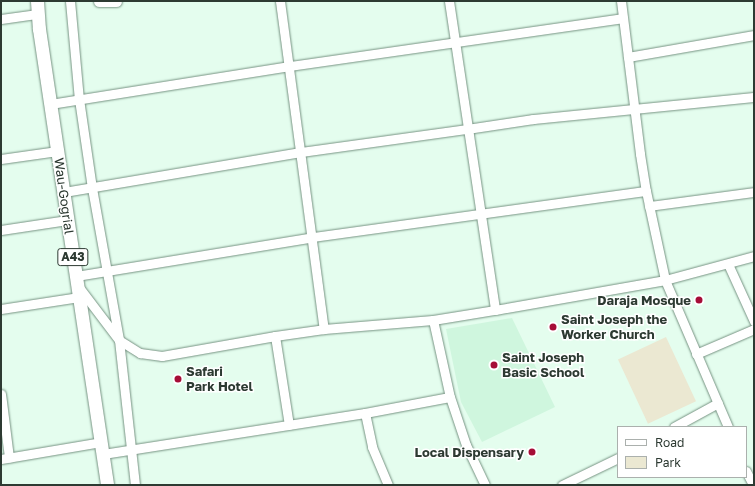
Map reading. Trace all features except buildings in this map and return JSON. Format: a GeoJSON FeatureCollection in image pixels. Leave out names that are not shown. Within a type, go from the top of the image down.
{"type":"FeatureCollection","features":[{"type":"Feature","properties":{"kind":"main road","name":"Wau-Gogrial"},"geometry":{"type":"LineString","coordinates":[[37,7],[107,485]]}},
{"type":"Feature","properties":{"kind":"street"},"geometry":{"type":"LineString","coordinates":[[70,1],[79,99],[92,188],[119,340],[135,485]]}},
{"type":"Feature","properties":{"kind":"street"},"geometry":{"type":"LineString","coordinates":[[99,1],[116,1]]}},
{"type":"Feature","properties":{"kind":"street"},"geometry":{"type":"LineString","coordinates":[[280,1],[313,237],[324,329]]}},
{"type":"Feature","properties":{"kind":"street"},"geometry":{"type":"LineString","coordinates":[[450,1],[454,42],[495,310]]}},
{"type":"Feature","properties":{"kind":"street"},"geometry":{"type":"LineString","coordinates":[[621,1],[646,191],[666,280],[728,426]]}},
{"type":"Feature","properties":{"kind":"street"},"geometry":{"type":"LineString","coordinates":[[1,19],[37,7]]}},
{"type":"Feature","properties":{"kind":"street"},"geometry":{"type":"LineString","coordinates":[[50,104],[290,66],[623,18]]}},
{"type":"Feature","properties":{"kind":"street"},"geometry":{"type":"LineString","coordinates":[[628,57],[754,35]]}},
{"type":"Feature","properties":{"kind":"street"},"geometry":{"type":"LineString","coordinates":[[64,192],[301,152],[468,130],[533,119],[754,97]]}},
{"type":"Feature","properties":{"kind":"street"},"geometry":{"type":"LineString","coordinates":[[1,159],[57,151]]}},
{"type":"Feature","properties":{"kind":"street"},"geometry":{"type":"LineString","coordinates":[[1,309],[77,286],[106,271],[313,237],[646,191]]}},
{"type":"Feature","properties":{"kind":"street"},"geometry":{"type":"LineString","coordinates":[[649,206],[754,192]]}},
{"type":"Feature","properties":{"kind":"street"},"geometry":{"type":"LineString","coordinates":[[1,230],[67,220]]}},
{"type":"Feature","properties":{"kind":"street"},"geometry":{"type":"LineString","coordinates":[[77,286],[119,340],[140,353],[162,356],[324,329],[433,320],[495,310],[666,280],[754,256]]}},
{"type":"Feature","properties":{"kind":"street"},"geometry":{"type":"LineString","coordinates":[[728,264],[754,321]]}},
{"type":"Feature","properties":{"kind":"street"},"geometry":{"type":"LineString","coordinates":[[433,320],[450,397],[466,444],[485,485]]}},
{"type":"Feature","properties":{"kind":"street"},"geometry":{"type":"LineString","coordinates":[[696,354],[754,329]]}},
{"type":"Feature","properties":{"kind":"street"},"geometry":{"type":"LineString","coordinates":[[275,336],[289,425]]}},
{"type":"Feature","properties":{"kind":"street"},"geometry":{"type":"LineString","coordinates":[[1,394],[5,458],[102,448],[131,450],[365,413],[450,397]]}},
{"type":"Feature","properties":{"kind":"street"},"geometry":{"type":"LineString","coordinates":[[676,426],[718,403]]}},
{"type":"Feature","properties":{"kind":"street"},"geometry":{"type":"LineString","coordinates":[[365,413],[372,447],[388,485]]}},
{"type":"Feature","properties":{"kind":"street"},"geometry":{"type":"LineString","coordinates":[[562,485],[617,458]]}},
{"type":"Feature","properties":{"kind":"street"},"geometry":{"type":"LineString","coordinates":[[749,471],[753,485]]}},
{"type":"Feature","properties":{"kind":"shaded area","name":"Saint Joseph Basic School"},"geometry":{"type":"Polygon","coordinates":[[[512,318],[555,407],[482,442],[461,402],[446,329],[512,318]]]}},
{"type":"Feature","properties":{"kind":"green space"},"geometry":{"type":"Polygon","coordinates":[[[666,337],[696,401],[648,424],[618,359],[666,337]]]}},
{"type":"Feature","properties":{"kind":"place","name":"Daraja Mosque"},"geometry":{"type":"Point","coordinates":[699,300]}},
{"type":"Feature","properties":{"kind":"place","name":"Saint Joseph the Worker Church"},"geometry":{"type":"Point","coordinates":[553,327]}},
{"type":"Feature","properties":{"kind":"place","name":"Saint Joseph Basic School"},"geometry":{"type":"Point","coordinates":[494,365]}},
{"type":"Feature","properties":{"kind":"place","name":"Safari Park Hotel"},"geometry":{"type":"Point","coordinates":[178,379]}},
{"type":"Feature","properties":{"kind":"place","name":"Local Dispensary"},"geometry":{"type":"Point","coordinates":[532,452]}}]}
